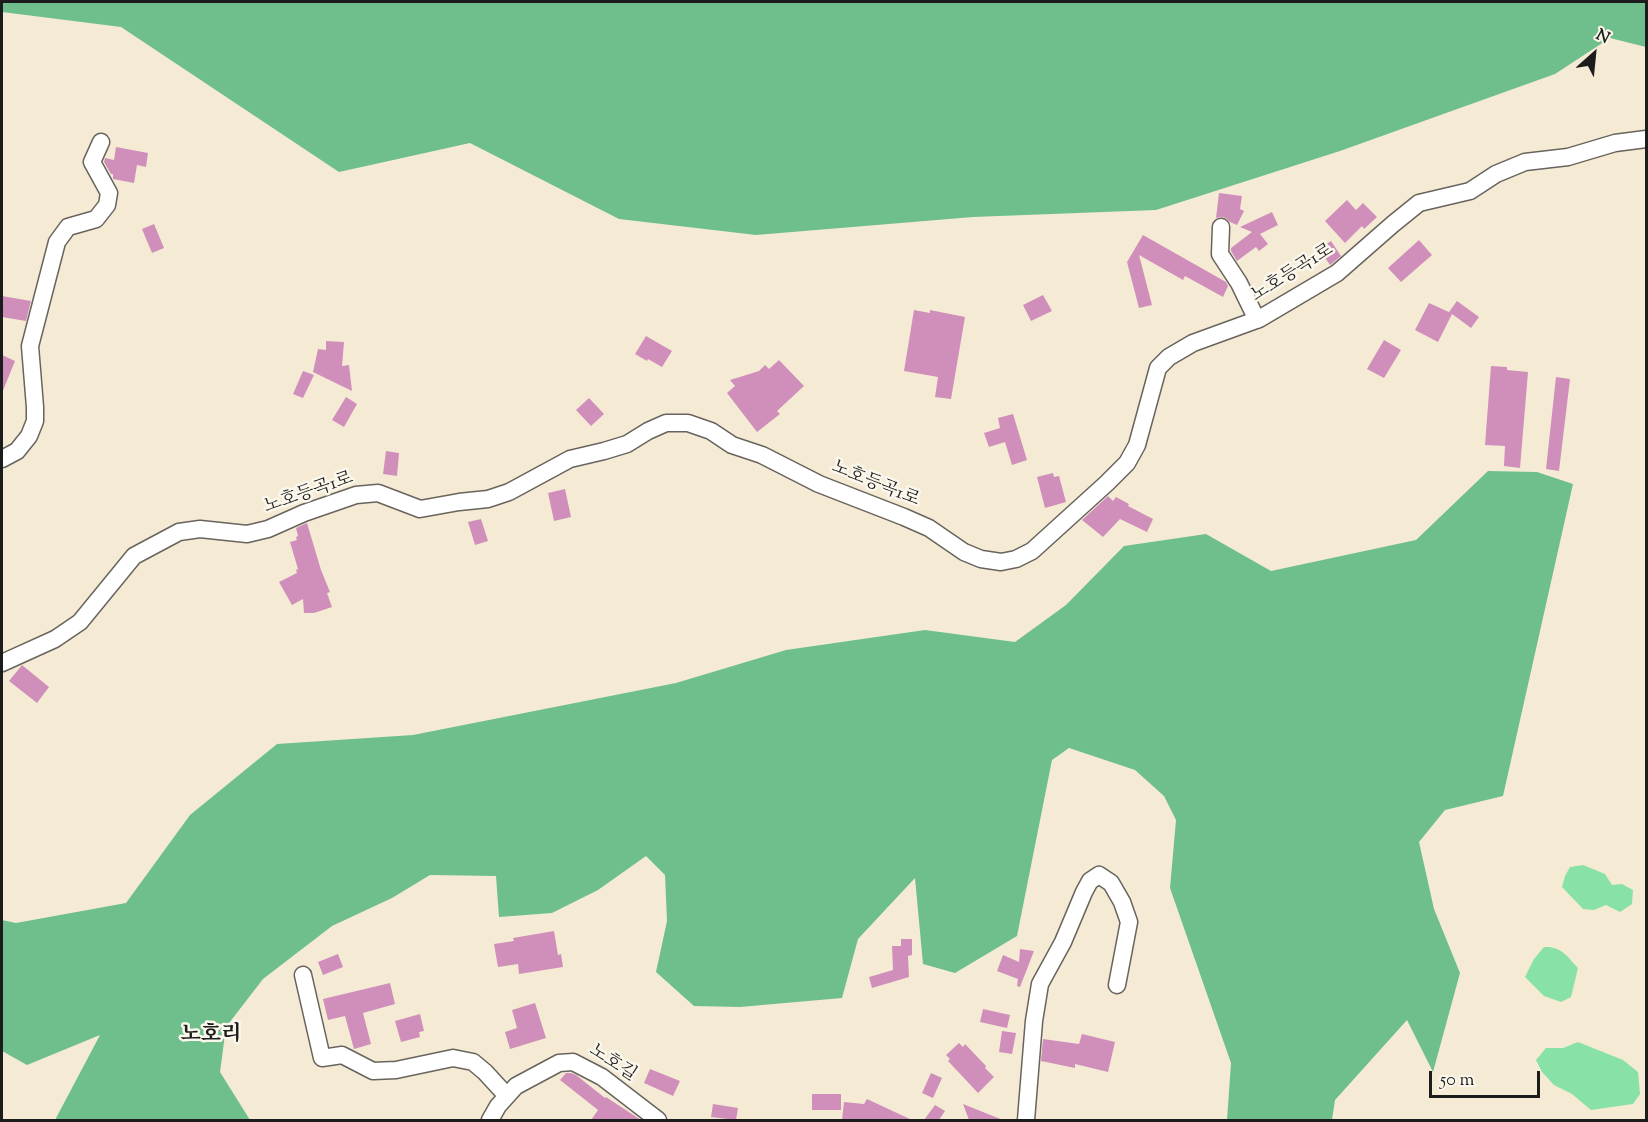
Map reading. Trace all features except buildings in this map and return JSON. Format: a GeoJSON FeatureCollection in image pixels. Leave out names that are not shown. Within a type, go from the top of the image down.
{"type":"FeatureCollection","features":[{"type":"Feature","properties":{"kind":"street","name":"노호등곡1로"},"geometry":{"type":"LineString","coordinates":[[2,663],[55,639],[80,622],[134,555],[179,532],[200,530],[247,534],[268,529],[304,513],[356,495],[378,493],[420,509],[488,499],[509,492],[570,459],[604,452],[627,444],[666,423],[688,423],[711,431],[732,445],[762,455],[819,484],[929,528],[964,552],[981,559],[1001,562],[1016,559],[1032,551],[1126,463],[1137,445],[1158,368],[1169,357],[1193,343],[1257,320],[1337,273],[1419,203],[1470,191],[1496,174],[1525,162],[1568,157],[1615,143],[1647,139]]}},
{"type":"Feature","properties":{"kind":"street"},"geometry":{"type":"LineString","coordinates":[[2,459],[17,451],[29,436],[35,421],[30,346],[57,242],[68,227],[96,219],[107,206],[109,193],[92,162],[101,142]]}},
{"type":"Feature","properties":{"kind":"street"},"geometry":{"type":"LineString","coordinates":[[1221,227],[1220,254],[1239,283],[1257,320]]}},
{"type":"Feature","properties":{"kind":"street"},"geometry":{"type":"LineString","coordinates":[[1026,1120],[1034,1021],[1040,984],[1063,942],[1083,892],[1090,881],[1099,875],[1111,884],[1122,902],[1129,922],[1117,985]]}},
{"type":"Feature","properties":{"kind":"street"},"geometry":{"type":"LineString","coordinates":[[303,975],[322,1058],[342,1055],[374,1071],[396,1070],[453,1058],[473,1062],[507,1096]]}},
{"type":"Feature","properties":{"kind":"street","name":"노호길"},"geometry":{"type":"LineString","coordinates":[[490,1120],[498,1106],[516,1086],[559,1063],[573,1062],[602,1077],[658,1120]]}},
{"type":"Feature","properties":{"kind":"green space"},"geometry":{"type":"Polygon","coordinates":[[[2,2],[1646,2],[1646,47],[1610,38],[1555,74],[1340,151],[1156,210],[973,217],[756,235],[619,219],[470,143],[339,172],[121,27],[2,12],[2,2]]]}},
{"type":"Feature","properties":{"kind":"green space"},"geometry":{"type":"Polygon","coordinates":[[[1488,471],[1537,472],[1573,484],[1503,796],[1445,810],[1419,842],[1434,909],[1460,973],[1433,1072],[1407,1020],[1335,1100],[1332,1120],[1227,1120],[1231,1063],[1170,888],[1176,820],[1164,796],[1135,770],[1069,748],[1052,760],[1017,936],[955,973],[923,964],[915,878],[858,939],[842,998],[740,1007],[694,1006],[656,972],[667,921],[665,875],[646,856],[598,890],[552,913],[499,917],[496,876],[430,875],[392,898],[332,926],[263,979],[226,1027],[220,1072],[250,1120],[55,1120],[100,1035],[27,1065],[2,1051],[2,920],[16,923],[126,903],[190,815],[277,744],[413,735],[676,683],[786,650],[925,630],[1015,642],[1066,605],[1124,546],[1206,534],[1271,571],[1416,540],[1488,471]]]}},
{"type":"Feature","properties":{"kind":"green space"},"geometry":{"type":"Polygon","coordinates":[[[1583,865],[1605,874],[1612,885],[1622,884],[1633,890],[1632,904],[1620,912],[1606,905],[1594,910],[1583,909],[1562,887],[1570,867],[1583,865]]]}},
{"type":"Feature","properties":{"kind":"green space"},"geometry":{"type":"Polygon","coordinates":[[[1544,947],[1559,950],[1578,968],[1571,997],[1561,1002],[1544,996],[1525,977],[1534,959],[1544,947]]]}},
{"type":"Feature","properties":{"kind":"green space"},"geometry":{"type":"Polygon","coordinates":[[[1578,1042],[1623,1060],[1638,1072],[1640,1094],[1633,1104],[1591,1110],[1572,1094],[1554,1085],[1542,1072],[1536,1060],[1546,1048],[1563,1048],[1578,1042]]]}},
{"type":"Feature","properties":{"kind":"district","name":"노호리"},"geometry":{"type":"Point","coordinates":[211,1036]}}]}
